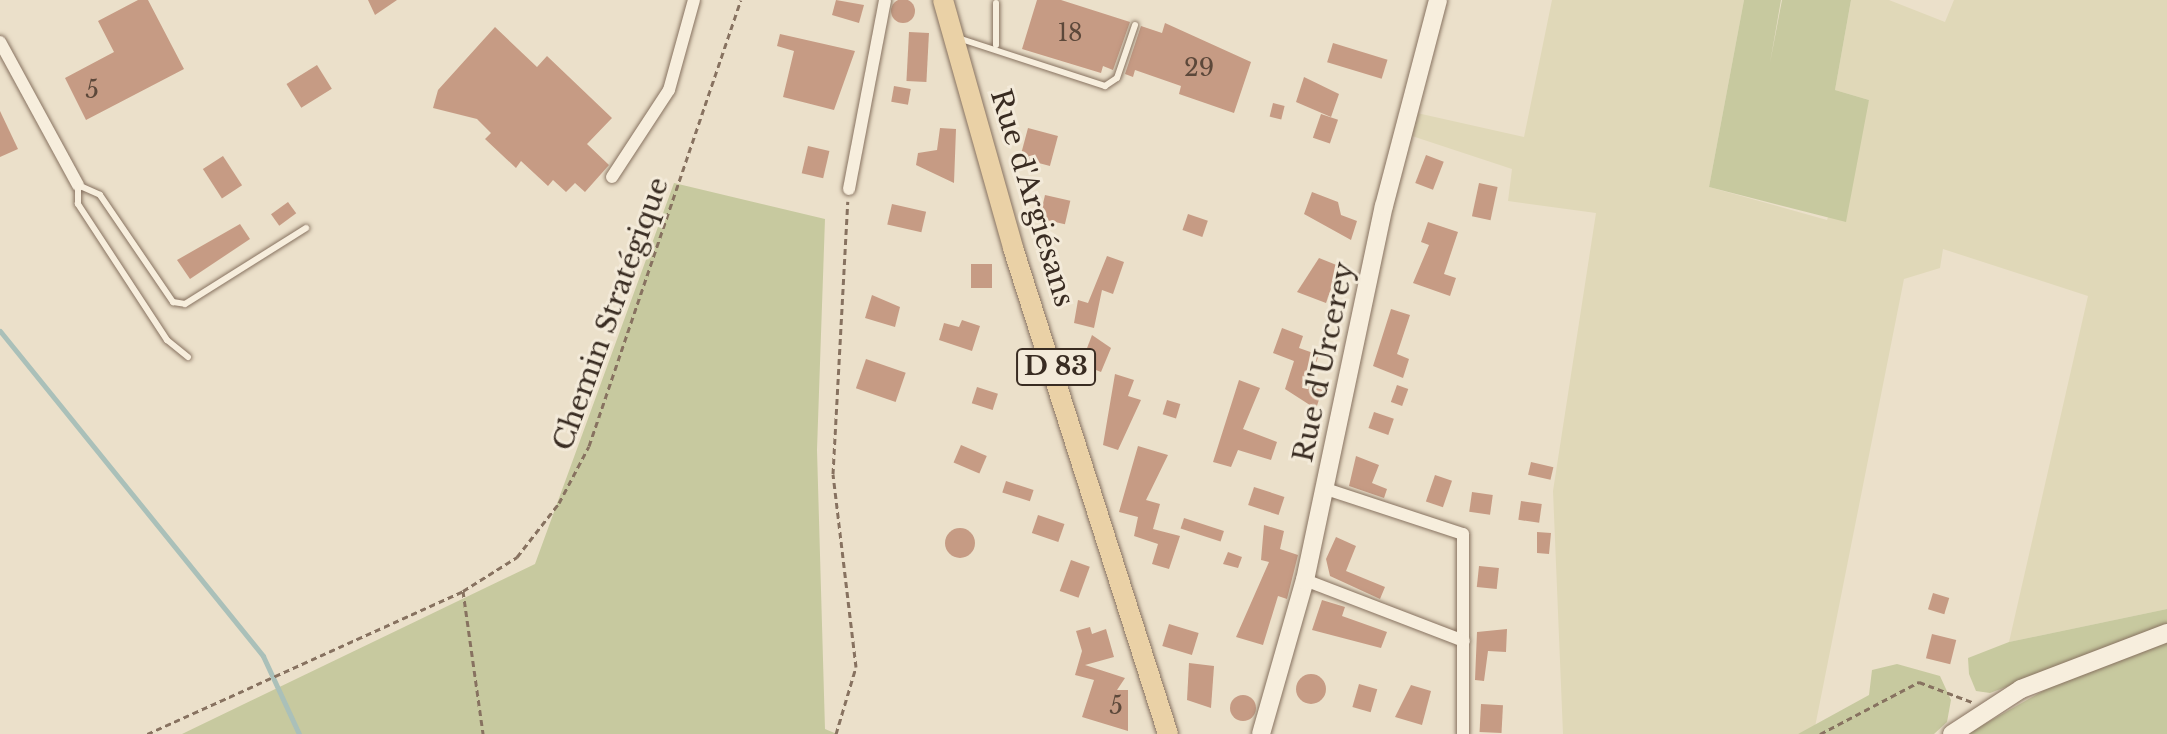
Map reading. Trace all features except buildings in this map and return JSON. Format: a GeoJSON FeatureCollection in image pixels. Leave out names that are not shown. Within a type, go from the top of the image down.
{"type":"FeatureCollection","features":[{"type":"Feature","properties":{"kind":"main road","name":"Rue d'Argiésans"},"geometry":{"type":"LineString","coordinates":[[943,0],[1013,248],[1168,734]]}},
{"type":"Feature","properties":{"kind":"street"},"geometry":{"type":"LineString","coordinates":[[612,177],[669,90],[694,0]]}},
{"type":"Feature","properties":{"kind":"street"},"geometry":{"type":"LineString","coordinates":[[849,189],[885,0]]}},
{"type":"Feature","properties":{"kind":"street","name":"Rue d'Urcerey"},"geometry":{"type":"LineString","coordinates":[[1261,734],[1305,580],[1384,206],[1438,0]]}},
{"type":"Feature","properties":{"kind":"street"},"geometry":{"type":"LineString","coordinates":[[0,42],[78,185]]}},
{"type":"Feature","properties":{"kind":"street"},"geometry":{"type":"LineString","coordinates":[[1326,489],[1463,534],[1463,734]]}},
{"type":"Feature","properties":{"kind":"street"},"geometry":{"type":"LineString","coordinates":[[1305,580],[1464,641]]}},
{"type":"Feature","properties":{"kind":"street"},"geometry":{"type":"LineString","coordinates":[[1952,734],[1987,708],[2050,675],[2167,633]]}},
{"type":"Feature","properties":{"kind":"lane"},"geometry":{"type":"LineString","coordinates":[[996,3],[996,45]]}},
{"type":"Feature","properties":{"kind":"lane"},"geometry":{"type":"LineString","coordinates":[[954,37],[996,45],[1105,86],[1117,78],[1135,25]]}},
{"type":"Feature","properties":{"kind":"lane"},"geometry":{"type":"LineString","coordinates":[[188,357],[167,340],[78,204],[78,185],[100,195],[173,302],[185,304],[306,228]]}},
{"type":"Feature","properties":{"kind":"path","name":"Chemin Stratégique"},"geometry":{"type":"LineString","coordinates":[[147,734],[463,591],[517,557],[559,503],[589,446],[741,0]]}},
{"type":"Feature","properties":{"kind":"path"},"geometry":{"type":"LineString","coordinates":[[836,734],[856,667],[833,474],[849,189]]}},
{"type":"Feature","properties":{"kind":"path"},"geometry":{"type":"LineString","coordinates":[[463,591],[483,734]]}},
{"type":"Feature","properties":{"kind":"path"},"geometry":{"type":"LineString","coordinates":[[1820,734],[1919,682],[1987,708]]}},
{"type":"Feature","properties":{"kind":"shaded area"},"geometry":{"type":"Polygon","coordinates":[[[1552,0],[1744,0],[1709,187],[1827,220],[1869,100],[1835,90],[1851,0],[1889,0],[1945,22],[1954,0],[2167,0],[2167,609],[2009,642],[2088,296],[1943,249],[1940,268],[1904,279],[1815,727],[1798,734],[1563,734],[1553,491],[1596,213],[1508,201],[1512,169],[1412,136],[1417,113],[1524,137],[1552,0]]]}},
{"type":"Feature","properties":{"kind":"green space"},"geometry":{"type":"Polygon","coordinates":[[[1744,0],[1781,0],[1770,63],[1782,0],[1851,0],[1835,90],[1869,100],[1846,222],[1709,187],[1744,0]]]}},
{"type":"Feature","properties":{"kind":"green space"},"geometry":{"type":"Polygon","coordinates":[[[674,183],[825,219],[817,450],[825,729],[837,734],[182,734],[535,564],[674,183]]]}},
{"type":"Feature","properties":{"kind":"green space"},"geometry":{"type":"Polygon","coordinates":[[[2167,609],[2167,627],[1990,693],[1976,691],[1969,674],[1968,658],[2009,642],[2167,609]]]}},
{"type":"Feature","properties":{"kind":"green space"},"geometry":{"type":"Polygon","coordinates":[[[2167,638],[2167,734],[1967,734],[2050,687],[2167,638]]]}},
{"type":"Feature","properties":{"kind":"green space"},"geometry":{"type":"Polygon","coordinates":[[[1897,664],[1940,676],[1951,700],[1947,722],[1934,734],[1798,734],[1869,695],[1872,670],[1897,664]]]}},
{"type":"Feature","properties":{"kind":"waterway"},"geometry":{"type":"LineString","coordinates":[[0,331],[263,656],[299,734]]}}]}
